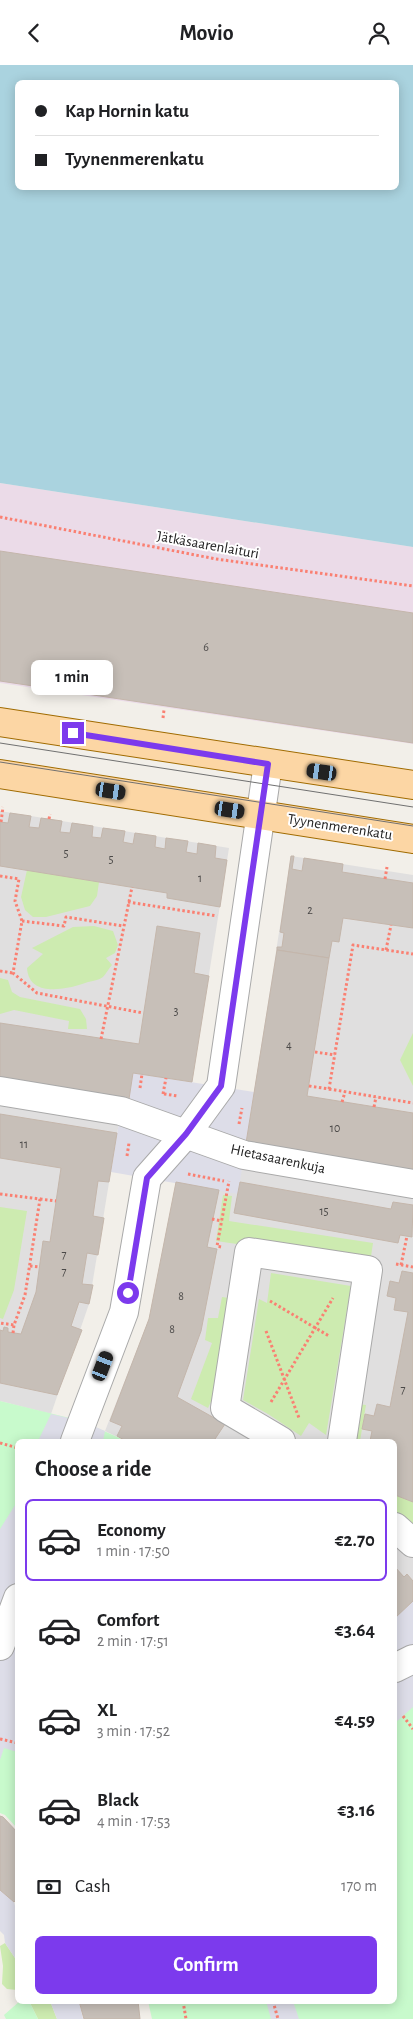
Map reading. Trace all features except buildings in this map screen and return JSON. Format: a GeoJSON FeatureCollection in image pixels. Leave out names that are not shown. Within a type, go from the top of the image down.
{"type":"FeatureCollection","features":[{"type":"Feature","properties":{"kind":"main road"},"geometry":{"type":"LineString","coordinates":[[0,722],[413,785]]}},
{"type":"Feature","properties":{"kind":"main road","name":"Tyynenmerenkatu"},"geometry":{"type":"LineString","coordinates":[[0,774],[413,839]]}},
{"type":"Feature","properties":{"kind":"street"},"geometry":{"type":"LineString","coordinates":[[78,1431],[124,1312],[147,1178],[186,1134],[221,1086],[268,764]]}},
{"type":"Feature","properties":{"kind":"street","name":"Hietasaarenkuja"},"geometry":{"type":"LineString","coordinates":[[0,1091],[121,1111],[244,1155],[413,1184]]}},
{"type":"Feature","properties":{"kind":"street"},"geometry":{"type":"LineString","coordinates":[[277,1439],[225,1408],[248,1252],[368,1270],[342,1439]]}},
{"type":"Feature","properties":{"kind":"street"},"geometry":{"type":"LineString","coordinates":[[397,1529],[413,1543]]}},
{"type":"Feature","properties":{"kind":"street"},"geometry":{"type":"LineString","coordinates":[[0,1646],[15,1606]]}},
{"type":"Feature","properties":{"kind":"street"},"geometry":{"type":"LineString","coordinates":[[397,1667],[413,1659]]}},
{"type":"Feature","properties":{"kind":"path"},"geometry":{"type":"LineString","coordinates":[[0,513],[2,518]]}},
{"type":"Feature","properties":{"kind":"path","name":"Jätkäsaarenlaituri"},"geometry":{"type":"LineString","coordinates":[[2,518],[216,559],[413,586]]}},
{"type":"Feature","properties":{"kind":"path"},"geometry":{"type":"LineString","coordinates":[[0,822],[3,807]]}},
{"type":"Feature","properties":{"kind":"path"},"geometry":{"type":"LineString","coordinates":[[385,879],[387,867]]}},
{"type":"Feature","properties":{"kind":"path"},"geometry":{"type":"LineString","coordinates":[[0,876],[19,879],[15,901],[22,921],[13,973]]}},
{"type":"Feature","properties":{"kind":"path"},"geometry":{"type":"LineString","coordinates":[[101,1039],[132,887]]}},
{"type":"Feature","properties":{"kind":"path"},"geometry":{"type":"LineString","coordinates":[[128,902],[221,917]]}},
{"type":"Feature","properties":{"kind":"path"},"geometry":{"type":"LineString","coordinates":[[22,921],[64,925],[66,917],[123,926]]}},
{"type":"Feature","properties":{"kind":"path"},"geometry":{"type":"LineString","coordinates":[[386,950],[391,925]]}},
{"type":"Feature","properties":{"kind":"path"},"geometry":{"type":"LineString","coordinates":[[329,1089],[353,945],[413,954]]}},
{"type":"Feature","properties":{"kind":"path"},"geometry":{"type":"LineString","coordinates":[[0,971],[13,973],[38,993],[144,1013]]}},
{"type":"Feature","properties":{"kind":"path"},"geometry":{"type":"LineString","coordinates":[[315,1052],[335,1055]]}},
{"type":"Feature","properties":{"kind":"path"},"geometry":{"type":"LineString","coordinates":[[139,1091],[142,1074]]}},
{"type":"Feature","properties":{"kind":"path"},"geometry":{"type":"LineString","coordinates":[[163,1094],[166,1078]]}},
{"type":"Feature","properties":{"kind":"path"},"geometry":{"type":"LineString","coordinates":[[309,1086],[413,1103]]}},
{"type":"Feature","properties":{"kind":"path"},"geometry":{"type":"LineString","coordinates":[[342,1102],[344,1092]]}},
{"type":"Feature","properties":{"kind":"path"},"geometry":{"type":"LineString","coordinates":[[374,1107],[376,1097]]}},
{"type":"Feature","properties":{"kind":"path"},"geometry":{"type":"LineString","coordinates":[[229,1181],[217,1246],[248,1252]]}},
{"type":"Feature","properties":{"kind":"path"},"geometry":{"type":"LineString","coordinates":[[0,1194],[56,1201]]}},
{"type":"Feature","properties":{"kind":"path"},"geometry":{"type":"LineString","coordinates":[[13,1333],[25,1295],[40,1199]]}},
{"type":"Feature","properties":{"kind":"path"},"geometry":{"type":"LineString","coordinates":[[212,1219],[222,1221]]}},
{"type":"Feature","properties":{"kind":"path"},"geometry":{"type":"LineString","coordinates":[[401,1265],[407,1236]]}},
{"type":"Feature","properties":{"kind":"path"},"geometry":{"type":"LineString","coordinates":[[30,1266],[39,1267]]}},
{"type":"Feature","properties":{"kind":"path"},"geometry":{"type":"LineString","coordinates":[[256,1427],[352,1267]]}},
{"type":"Feature","properties":{"kind":"path"},"geometry":{"type":"LineString","coordinates":[[244,1285],[356,1352]]}},
{"type":"Feature","properties":{"kind":"path"},"geometry":{"type":"LineString","coordinates":[[0,1323],[14,1325]]}},
{"type":"Feature","properties":{"kind":"path"},"geometry":{"type":"LineString","coordinates":[[265,1326],[301,1424]]}},
{"type":"Feature","properties":{"kind":"path"},"geometry":{"type":"LineString","coordinates":[[0,1443],[15,1447]]}},
{"type":"Feature","properties":{"kind":"path"},"geometry":{"type":"LineString","coordinates":[[403,1716],[413,1729]]}},
{"type":"Feature","properties":{"kind":"path"},"geometry":{"type":"LineString","coordinates":[[0,1739],[15,1742]]}},
{"type":"Feature","properties":{"kind":"path"},"geometry":{"type":"LineString","coordinates":[[184,2004],[186,2019]]}},
{"type":"Feature","properties":{"kind":"path"},"geometry":{"type":"LineString","coordinates":[[274,2004],[278,2019]]}},
{"type":"Feature","properties":{"kind":"shaded area"},"geometry":{"type":"Polygon","coordinates":[[[0,483],[413,547],[413,744],[0,683],[0,483]]]}},
{"type":"Feature","properties":{"kind":"shaded area"},"geometry":{"type":"Polygon","coordinates":[[[0,811],[229,848],[192,1082],[133,1073],[129,1099],[0,1079],[0,811]]]}},
{"type":"Feature","properties":{"kind":"shaded area"},"geometry":{"type":"Polygon","coordinates":[[[291,856],[413,875],[413,1170],[246,1143],[291,856]]]}},
{"type":"Feature","properties":{"kind":"shaded area"},"geometry":{"type":"Polygon","coordinates":[[[133,1073],[254,1092],[238,1194],[111,1172],[119,1122],[129,1099],[133,1073]]]}},
{"type":"Feature","properties":{"kind":"shaded area"},"geometry":{"type":"Polygon","coordinates":[[[0,1103],[119,1122],[89,1304],[51,1414],[0,1401],[0,1103]]]}},
{"type":"Feature","properties":{"kind":"shaded area"},"geometry":{"type":"Polygon","coordinates":[[[242,1167],[413,1197],[413,1601],[397,1616],[397,1439],[122,1439],[105,1431],[149,1319],[176,1182],[237,1193],[242,1167]]]}},
{"type":"Feature","properties":{"kind":"shaded area"},"geometry":{"type":"Polygon","coordinates":[[[51,1414],[82,1421],[105,1431],[103,1439],[39,1439],[51,1414]]]}},
{"type":"Feature","properties":{"kind":"shaded area"},"geometry":{"type":"Polygon","coordinates":[[[15,1505],[15,1751],[4,1748],[0,1760],[0,1529],[15,1505]]]}},
{"type":"Feature","properties":{"kind":"shaded area"},"geometry":{"type":"Polygon","coordinates":[[[413,1601],[413,1707],[397,1721],[397,1616],[413,1601]]]}},
{"type":"Feature","properties":{"kind":"shaded area"},"geometry":{"type":"Polygon","coordinates":[[[0,1890],[14,1902],[15,1906],[15,1958],[5,1943],[4,1935],[0,1931],[0,1890]]]}},
{"type":"Feature","properties":{"kind":"shaded area"},"geometry":{"type":"Polygon","coordinates":[[[51,2004],[80,2004],[83,2019],[57,2019],[51,2004]]]}},
{"type":"Feature","properties":{"kind":"shaded area"},"geometry":{"type":"Polygon","coordinates":[[[267,2004],[294,2004],[299,2019],[271,2019],[267,2004]]]}},
{"type":"Feature","properties":{"kind":"green space"},"geometry":{"type":"Polygon","coordinates":[[[27,870],[99,882],[97,896],[90,906],[46,917],[33,917],[25,910],[21,897],[27,870]]]}},
{"type":"Feature","properties":{"kind":"green space"},"geometry":{"type":"Polygon","coordinates":[[[94,926],[113,931],[118,945],[115,953],[106,958],[112,965],[103,977],[61,989],[42,988],[29,978],[27,968],[43,954],[32,948],[73,927],[94,926]]]}},
{"type":"Feature","properties":{"kind":"green space"},"geometry":{"type":"Polygon","coordinates":[[[0,978],[8,980],[12,992],[20,997],[80,1009],[86,1019],[87,1029],[68,1029],[69,1021],[14,1010],[0,1014],[0,978]]]}},
{"type":"Feature","properties":{"kind":"green space"},"geometry":{"type":"Polygon","coordinates":[[[413,1033],[413,1086],[400,1060],[413,1033]]]}},
{"type":"Feature","properties":{"kind":"green space"},"geometry":{"type":"Polygon","coordinates":[[[223,1195],[232,1196],[229,1221],[373,1243],[370,1263],[216,1241],[223,1195]]]}},
{"type":"Feature","properties":{"kind":"green space"},"geometry":{"type":"Polygon","coordinates":[[[0,1207],[27,1211],[14,1290],[3,1319],[0,1318],[0,1207]]]}},
{"type":"Feature","properties":{"kind":"green space"},"geometry":{"type":"Polygon","coordinates":[[[271,1273],[351,1286],[326,1435],[309,1423],[301,1436],[243,1400],[259,1299],[267,1303],[271,1273]]]}},
{"type":"Feature","properties":{"kind":"green space"},"geometry":{"type":"Polygon","coordinates":[[[222,1297],[236,1299],[225,1373],[208,1408],[191,1399],[212,1343],[205,1340],[208,1318],[218,1318],[222,1297]]]}},
{"type":"Feature","properties":{"kind":"green space"},"geometry":{"type":"Polygon","coordinates":[[[0,1401],[82,1421],[122,1439],[15,1439],[15,1826],[5,1815],[0,1813],[0,1401]]]}},
{"type":"Feature","properties":{"kind":"green space"},"geometry":{"type":"Polygon","coordinates":[[[358,1404],[366,1405],[360,1439],[352,1439],[358,1404]]]}},
{"type":"Feature","properties":{"kind":"green space"},"geometry":{"type":"Polygon","coordinates":[[[397,1496],[413,1502],[413,1530],[397,1516],[397,1496]]]}},
{"type":"Feature","properties":{"kind":"green space"},"geometry":{"type":"Polygon","coordinates":[[[397,1660],[413,1682],[413,2019],[152,2019],[149,2004],[397,2004],[397,1660]]]}},
{"type":"Feature","properties":{"kind":"green space"},"geometry":{"type":"Polygon","coordinates":[[[5,1943],[15,1958],[15,1990],[7,1989],[2,1984],[3,1966],[0,1946],[5,1943]]]}},
{"type":"Feature","properties":{"kind":"green space"},"geometry":{"type":"Polygon","coordinates":[[[17,2004],[30,2004],[38,2019],[6,2019],[4,2015],[17,2004]]]}},
{"type":"Feature","properties":{"kind":"green space"},"geometry":{"type":"Polygon","coordinates":[[[30,2004],[51,2004],[57,2019],[38,2019],[30,2004]]]}},
{"type":"Feature","properties":{"kind":"water"},"geometry":{"type":"Polygon","coordinates":[[[0,65],[413,65],[413,547],[0,483],[0,65]]]}},
{"type":"Feature","properties":{"kind":"tram line"},"geometry":{"type":"LineString","coordinates":[[0,743],[413,807]]}},
{"type":"Feature","properties":{"kind":"tram line"},"geometry":{"type":"LineString","coordinates":[[0,762],[413,826]]}},
{"type":"Feature","properties":{"kind":"route"},"geometry":{"type":"LineString","coordinates":[[73,733],[268,764],[221,1086],[186,1134],[147,1178],[128,1293]]}}]}
